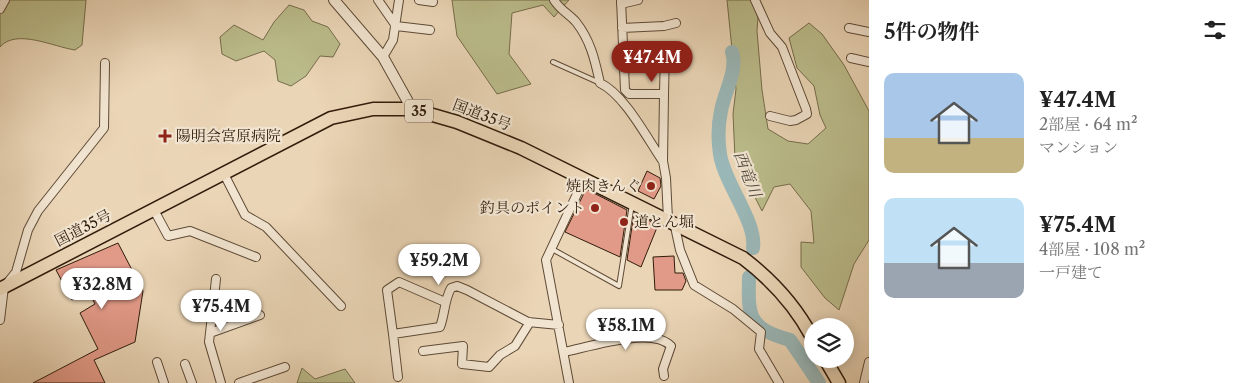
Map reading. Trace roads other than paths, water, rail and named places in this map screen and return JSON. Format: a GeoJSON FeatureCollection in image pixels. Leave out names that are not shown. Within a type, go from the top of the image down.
{"type":"FeatureCollection","features":[{"type":"Feature","properties":{"kind":"highway","name":"国道35号"},"geometry":{"type":"LineString","coordinates":[[2,288],[331,118],[373,109],[412,109],[457,122],[521,148],[671,220],[743,258],[767,276],[804,322]]}},
{"type":"Feature","properties":{"kind":"highway"},"geometry":{"type":"LineString","coordinates":[[830,368],[839,383]]}},
{"type":"Feature","properties":{"kind":"street"},"geometry":{"type":"LineString","coordinates":[[0,8],[5,0]]}},
{"type":"Feature","properties":{"kind":"street"},"geometry":{"type":"LineString","coordinates":[[334,0],[383,57],[412,109]]}},
{"type":"Feature","properties":{"kind":"street"},"geometry":{"type":"LineString","coordinates":[[378,0],[396,26],[430,30]]}},
{"type":"Feature","properties":{"kind":"street"},"geometry":{"type":"LineString","coordinates":[[383,57],[393,40],[399,0]]}},
{"type":"Feature","properties":{"kind":"street"},"geometry":{"type":"LineString","coordinates":[[420,0],[433,2]]}},
{"type":"Feature","properties":{"kind":"street"},"geometry":{"type":"LineString","coordinates":[[554,0],[559,8],[583,32],[592,47],[600,83],[616,96],[663,160]]}},
{"type":"Feature","properties":{"kind":"street"},"geometry":{"type":"LineString","coordinates":[[638,0],[621,2],[625,90],[629,94],[664,94]]}},
{"type":"Feature","properties":{"kind":"street"},"geometry":{"type":"LineString","coordinates":[[755,0],[770,33],[782,47],[807,114],[796,120],[770,116]]}},
{"type":"Feature","properties":{"kind":"street"},"geometry":{"type":"LineString","coordinates":[[622,28],[664,26],[676,23]]}},
{"type":"Feature","properties":{"kind":"street"},"geometry":{"type":"LineString","coordinates":[[849,28],[869,32]]}},
{"type":"Feature","properties":{"kind":"street"},"geometry":{"type":"LineString","coordinates":[[665,49],[663,160],[671,220],[680,250],[694,284],[733,309],[761,332],[759,349],[780,383]]}},
{"type":"Feature","properties":{"kind":"street"},"geometry":{"type":"LineString","coordinates":[[851,58],[869,62]]}},
{"type":"Feature","properties":{"kind":"street"},"geometry":{"type":"LineString","coordinates":[[0,320],[2,288],[16,272],[28,230],[38,211],[104,128],[105,63]]}},
{"type":"Feature","properties":{"kind":"street"},"geometry":{"type":"LineString","coordinates":[[224,174],[244,214],[266,227],[341,306]]}},
{"type":"Feature","properties":{"kind":"street"},"geometry":{"type":"LineString","coordinates":[[569,383],[546,260],[584,179]]}},
{"type":"Feature","properties":{"kind":"street"},"geometry":{"type":"LineString","coordinates":[[154,210],[168,236],[190,231],[256,257]]}},
{"type":"Feature","properties":{"kind":"street"},"geometry":{"type":"LineString","coordinates":[[216,279],[209,342],[221,383]]}},
{"type":"Feature","properties":{"kind":"street"},"geometry":{"type":"LineString","coordinates":[[398,377],[388,290],[394,283],[399,282],[445,302]]}},
{"type":"Feature","properties":{"kind":"street"},"geometry":{"type":"LineString","coordinates":[[393,334],[440,327],[444,317],[445,302],[451,288],[457,286],[530,322],[559,325]]}},
{"type":"Feature","properties":{"kind":"street"},"geometry":{"type":"LineString","coordinates":[[210,333],[260,315]]}},
{"type":"Feature","properties":{"kind":"street"},"geometry":{"type":"LineString","coordinates":[[423,351],[463,346],[462,364],[489,367],[500,355],[515,346],[530,322]]}},
{"type":"Feature","properties":{"kind":"street"},"geometry":{"type":"LineString","coordinates":[[564,352],[627,339],[656,337],[665,339],[671,346],[663,369],[664,376]]}},
{"type":"Feature","properties":{"kind":"street"},"geometry":{"type":"LineString","coordinates":[[157,362],[164,383]]}},
{"type":"Feature","properties":{"kind":"street"},"geometry":{"type":"LineString","coordinates":[[864,383],[869,362]]}},
{"type":"Feature","properties":{"kind":"street"},"geometry":{"type":"LineString","coordinates":[[185,364],[192,383]]}},
{"type":"Feature","properties":{"kind":"street"},"geometry":{"type":"LineString","coordinates":[[239,383],[285,367]]}},
{"type":"Feature","properties":{"kind":"lane"},"geometry":{"type":"LineString","coordinates":[[552,62],[600,83]]}},
{"type":"Feature","properties":{"kind":"lane"},"geometry":{"type":"LineString","coordinates":[[551,248],[619,286],[632,202]]}},
{"type":"Feature","properties":{"kind":"waterway","name":"西竜川"},"geometry":{"type":"LineString","coordinates":[[732,52],[732,74],[719,122],[719,149],[727,177],[750,226],[753,248]]}},
{"type":"Feature","properties":{"kind":"waterway","name":"西竜川"},"geometry":{"type":"LineString","coordinates":[[749,277],[749,302],[753,319],[766,331],[790,340],[819,383]]}},
{"type":"Feature","properties":{"kind":"place","name":"陽明会宮原病院"},"geometry":{"type":"Point","coordinates":[165,136]}},
{"type":"Feature","properties":{"kind":"place","name":"焼肉きんぐ"},"geometry":{"type":"Point","coordinates":[651,186]}},
{"type":"Feature","properties":{"kind":"place","name":"釣具のポイント"},"geometry":{"type":"Point","coordinates":[595,208]}},
{"type":"Feature","properties":{"kind":"place","name":"道とん堀"},"geometry":{"type":"Point","coordinates":[624,222]}}]}
